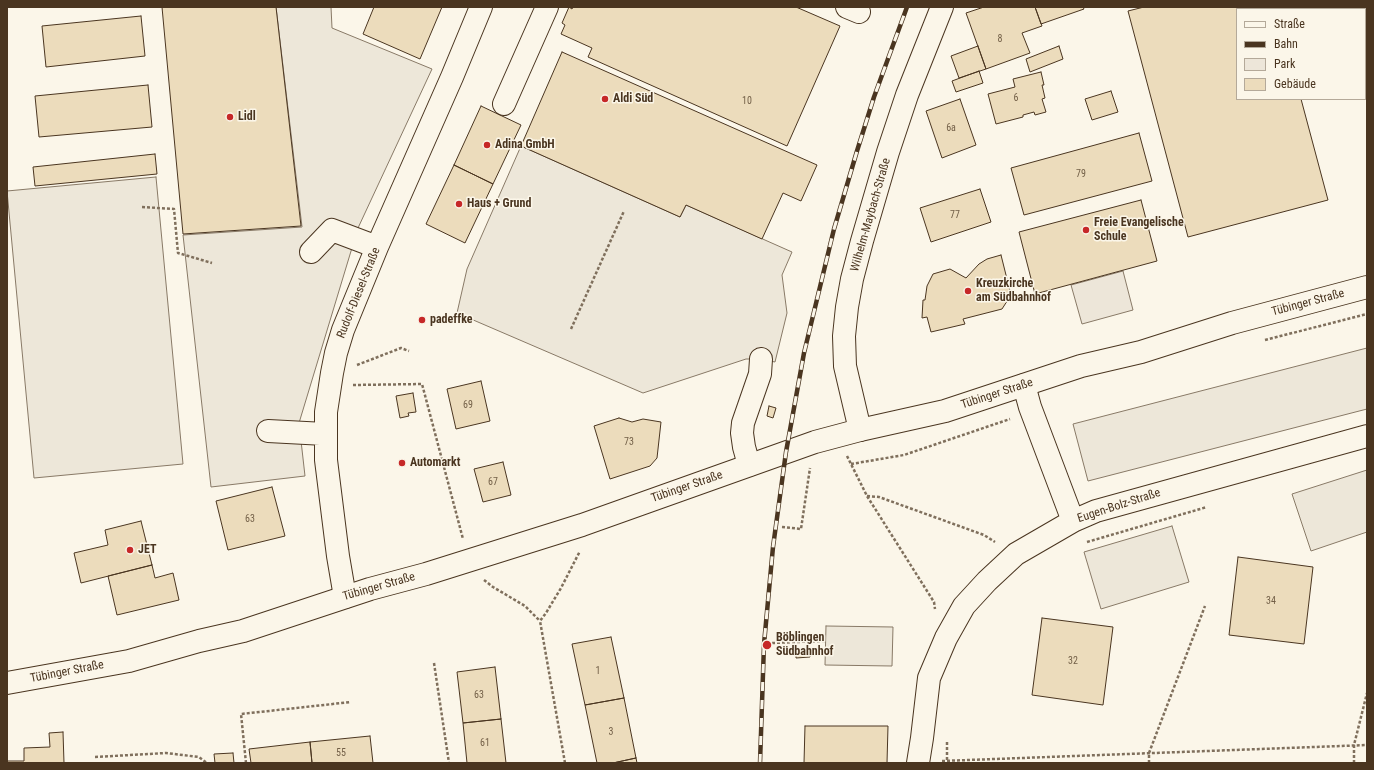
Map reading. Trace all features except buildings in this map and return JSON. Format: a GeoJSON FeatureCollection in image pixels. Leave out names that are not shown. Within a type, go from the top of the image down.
{"type":"FeatureCollection","features":[{"type":"Feature","properties":{"kind":"street","name":"Rudolf-Diesel-Straße"},"geometry":{"type":"LineString","coordinates":[[346,597],[340,572],[326,460],[326,412],[331,379],[343,330],[377,247],[452,77],[480,7]]}},
{"type":"Feature","properties":{"kind":"street"},"geometry":{"type":"LineString","coordinates":[[504,104],[547,7]]}},
{"type":"Feature","properties":{"kind":"street","name":"Wilhelm-Maybach-Straße"},"geometry":{"type":"LineString","coordinates":[[860,430],[845,366],[844,336],[848,300],[862,241],[888,152],[907,95],[942,7]]}},
{"type":"Feature","properties":{"kind":"street"},"geometry":{"type":"LineString","coordinates":[[311,252],[332,230],[377,247]]}},
{"type":"Feature","properties":{"kind":"street","name":"Tübinger Straße"},"geometry":{"type":"LineString","coordinates":[[7,683],[129,661],[199,641],[243,631],[346,597],[468,561],[582,524],[815,442],[860,430],[945,411],[1081,366],[1142,352],[1232,323],[1367,287]]}},
{"type":"Feature","properties":{"kind":"street"},"geometry":{"type":"LineString","coordinates":[[749,465],[744,447],[742,433],[743,423],[760,374],[761,358]]}},
{"type":"Feature","properties":{"kind":"street"},"geometry":{"type":"LineString","coordinates":[[1024,385],[1030,406],[1073,521]]}},
{"type":"Feature","properties":{"kind":"street"},"geometry":{"type":"LineString","coordinates":[[268,431],[325,434]]}},
{"type":"Feature","properties":{"kind":"street","name":"Eugen-Bolz-Straße"},"geometry":{"type":"LineString","coordinates":[[918,762],[929,678],[946,638],[964,606],[987,581],[1016,554],[1073,521],[1096,511],[1367,436]]}},
{"type":"Feature","properties":{"kind":"path"},"geometry":{"type":"LineString","coordinates":[[142,207],[174,209],[178,253],[212,263]]}},
{"type":"Feature","properties":{"kind":"path"},"geometry":{"type":"LineString","coordinates":[[571,329],[624,211]]}},
{"type":"Feature","properties":{"kind":"path"},"geometry":{"type":"LineString","coordinates":[[331,379],[401,348],[408,351]]}},
{"type":"Feature","properties":{"kind":"path"},"geometry":{"type":"LineString","coordinates":[[331,379],[422,384],[468,561],[483,579],[493,587],[525,606],[540,621],[565,763]]}},
{"type":"Feature","properties":{"kind":"path"},"geometry":{"type":"LineString","coordinates":[[936,613],[934,602],[867,496],[851,464],[904,455],[1007,421],[1030,406]]}},
{"type":"Feature","properties":{"kind":"path"},"geometry":{"type":"LineString","coordinates":[[782,527],[801,529],[815,442]]}},
{"type":"Feature","properties":{"kind":"path"},"geometry":{"type":"LineString","coordinates":[[867,496],[880,497],[984,535],[1016,554]]}},
{"type":"Feature","properties":{"kind":"path"},"geometry":{"type":"LineString","coordinates":[[1083,544],[1209,506]]}},
{"type":"Feature","properties":{"kind":"path"},"geometry":{"type":"LineString","coordinates":[[540,621],[561,588],[580,552],[582,524]]}},
{"type":"Feature","properties":{"kind":"path"},"geometry":{"type":"LineString","coordinates":[[1149,763],[1149,753],[1205,606]]}},
{"type":"Feature","properties":{"kind":"path"},"geometry":{"type":"LineString","coordinates":[[772,643],[825,641]]}},
{"type":"Feature","properties":{"kind":"path"},"geometry":{"type":"LineString","coordinates":[[434,663],[449,763]]}},
{"type":"Feature","properties":{"kind":"path"},"geometry":{"type":"LineString","coordinates":[[1354,763],[1354,745],[1367,693]]}},
{"type":"Feature","properties":{"kind":"path"},"geometry":{"type":"LineString","coordinates":[[246,763],[241,714],[351,702]]}},
{"type":"Feature","properties":{"kind":"path"},"geometry":{"type":"LineString","coordinates":[[946,741],[947,762]]}},
{"type":"Feature","properties":{"kind":"path"},"geometry":{"type":"LineString","coordinates":[[918,762],[1367,745]]}},
{"type":"Feature","properties":{"kind":"path"},"geometry":{"type":"LineString","coordinates":[[95,757],[166,753],[199,757],[207,763]]}},
{"type":"Feature","properties":{"kind":"green space"},"geometry":{"type":"Polygon","coordinates":[[[1123,271],[1133,310],[1082,324],[1071,285],[1123,271]]]}},
{"type":"Feature","properties":{"kind":"shaded area"},"geometry":{"type":"Polygon","coordinates":[[[276,7],[331,7],[332,28],[432,69],[358,228],[299,423],[305,476],[211,487],[183,235],[302,227],[276,7]]]}},
{"type":"Feature","properties":{"kind":"shaded area"},"geometry":{"type":"Polygon","coordinates":[[[521,146],[680,217],[686,205],[792,252],[782,275],[787,313],[775,362],[761,359],[746,359],[643,393],[457,313],[467,269],[521,146]]]}},
{"type":"Feature","properties":{"kind":"shaded area"},"geometry":{"type":"Polygon","coordinates":[[[156,177],[183,464],[34,478],[7,191],[156,177]]]}},
{"type":"Feature","properties":{"kind":"shaded area"},"geometry":{"type":"Polygon","coordinates":[[[1367,348],[1367,409],[1088,481],[1073,424],[1367,348]]]}},
{"type":"Feature","properties":{"kind":"shaded area"},"geometry":{"type":"Polygon","coordinates":[[[1367,470],[1367,532],[1311,551],[1292,494],[1367,470]]]}},
{"type":"Feature","properties":{"kind":"shaded area"},"geometry":{"type":"Polygon","coordinates":[[[1172,526],[1189,582],[1101,609],[1084,552],[1172,526]]]}},
{"type":"Feature","properties":{"kind":"shaded area"},"geometry":{"type":"Polygon","coordinates":[[[826,626],[893,627],[892,666],[825,665],[826,626]]]}},
{"type":"Feature","properties":{"kind":"railway"},"geometry":{"type":"LineString","coordinates":[[760,763],[764,644],[773,547],[786,452],[804,353],[834,229],[857,151],[874,97],[907,7]]}},
{"type":"Feature","properties":{"kind":"place","name":"Aldi Süd"},"geometry":{"type":"Point","coordinates":[605,99]}},
{"type":"Feature","properties":{"kind":"place","name":"Lidl"},"geometry":{"type":"Point","coordinates":[230,117]}},
{"type":"Feature","properties":{"kind":"place","name":"Adina GmbH"},"geometry":{"type":"Point","coordinates":[487,145]}},
{"type":"Feature","properties":{"kind":"place","name":"Haus + Grund"},"geometry":{"type":"Point","coordinates":[459,204]}},
{"type":"Feature","properties":{"kind":"place","name":"Freie Evangelische Schule"},"geometry":{"type":"Point","coordinates":[1086,230]}},
{"type":"Feature","properties":{"kind":"place","name":"Kreuzkirche am Südbahnhof"},"geometry":{"type":"Point","coordinates":[968,291]}},
{"type":"Feature","properties":{"kind":"place","name":"padeffke"},"geometry":{"type":"Point","coordinates":[422,320]}},
{"type":"Feature","properties":{"kind":"place","name":"Automarkt"},"geometry":{"type":"Point","coordinates":[402,463]}},
{"type":"Feature","properties":{"kind":"place","name":"JET"},"geometry":{"type":"Point","coordinates":[130,550]}},
{"type":"Feature","properties":{"kind":"place","name":"Böblingen Südbahnhof"},"geometry":{"type":"Point","coordinates":[767,645]}}]}
